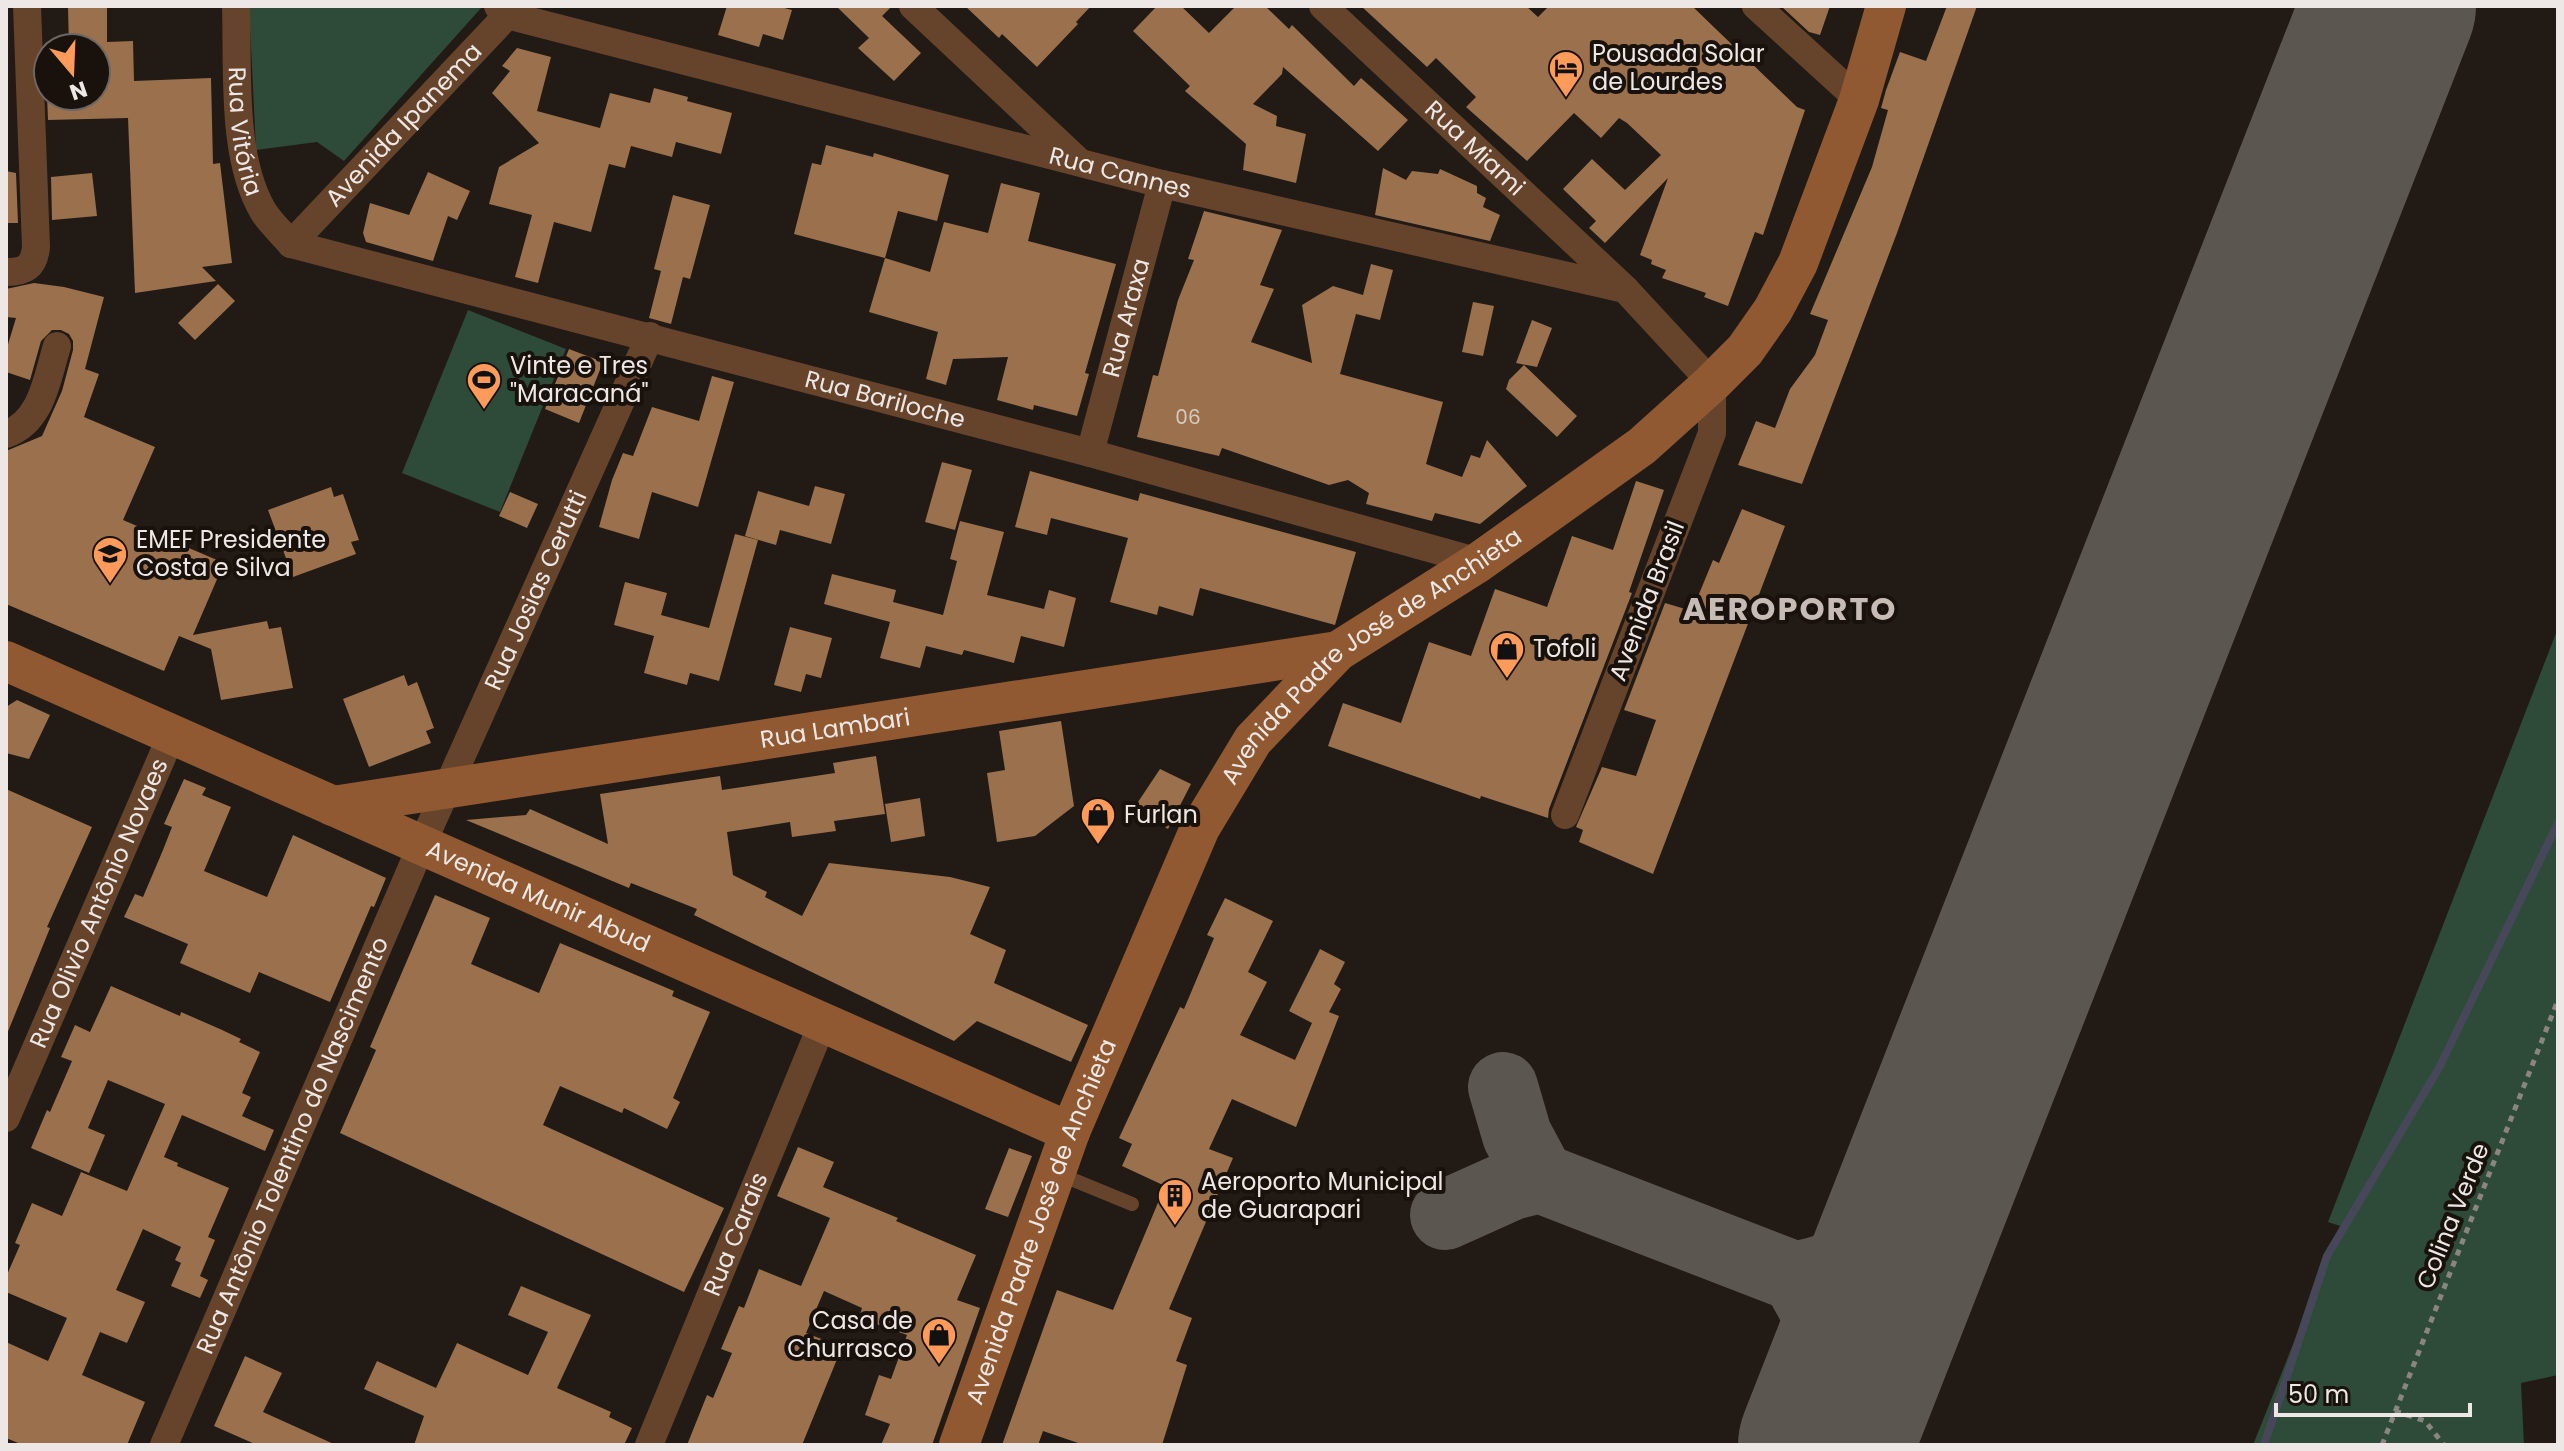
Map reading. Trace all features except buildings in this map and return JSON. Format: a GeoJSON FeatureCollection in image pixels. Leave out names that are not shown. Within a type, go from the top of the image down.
{"type":"FeatureCollection","features":[{"type":"Feature","properties":{"kind":"street"},"geometry":{"type":"LineString","coordinates":[[6,272],[31,267],[36,247],[27,6]]}},
{"type":"Feature","properties":{"kind":"street","name":"Rua Vitória"},"geometry":{"type":"LineString","coordinates":[[236,6],[242,154],[264,213],[291,244]]}},
{"type":"Feature","properties":{"kind":"street"},"geometry":{"type":"LineString","coordinates":[[913,6],[1079,162]]}},
{"type":"Feature","properties":{"kind":"street","name":"Rua Miami"},"geometry":{"type":"LineString","coordinates":[[1323,6],[1625,289]]}},
{"type":"Feature","properties":{"kind":"street"},"geometry":{"type":"LineString","coordinates":[[1756,6],[1859,100]]}},
{"type":"Feature","properties":{"kind":"street","name":"Avenida Padre José de Anchieta"},"geometry":{"type":"LineString","coordinates":[[959,1445],[1070,1132],[1122,1017],[1200,828],[1253,740],[1338,651],[1479,562],[1642,446],[1745,350],[1773,310],[1798,263],[1859,100],[1886,6]]}},
{"type":"Feature","properties":{"kind":"street","name":"Avenida Ipanema"},"geometry":{"type":"LineString","coordinates":[[291,244],[507,9]]}},
{"type":"Feature","properties":{"kind":"street","name":"Rua Cannes"},"geometry":{"type":"LineString","coordinates":[[507,9],[1162,184],[1625,289]]}},
{"type":"Feature","properties":{"kind":"street","name":"Rua Araxa"},"geometry":{"type":"LineString","coordinates":[[1090,453],[1162,184]]}},
{"type":"Feature","properties":{"kind":"street","name":"Rua Bariloche"},"geometry":{"type":"LineString","coordinates":[[291,244],[1090,453],[1479,562]]}},
{"type":"Feature","properties":{"kind":"street"},"geometry":{"type":"LineString","coordinates":[[1625,289],[1712,383]]}},
{"type":"Feature","properties":{"kind":"street","name":"Rua Josias Cerutti"},"geometry":{"type":"LineString","coordinates":[[422,844],[650,336]]}},
{"type":"Feature","properties":{"kind":"street"},"geometry":{"type":"LineString","coordinates":[[6,434],[31,418],[41,399],[57,346]]}},
{"type":"Feature","properties":{"kind":"street","name":"Avenida Brasil"},"geometry":{"type":"LineString","coordinates":[[1565,815],[1712,433],[1712,383]]}},
{"type":"Feature","properties":{"kind":"street","name":"Rua Lambari"},"geometry":{"type":"LineString","coordinates":[[333,806],[1338,651]]}},
{"type":"Feature","properties":{"kind":"street","name":"Avenida Munir Abud"},"geometry":{"type":"LineString","coordinates":[[6,661],[1070,1132]]}},
{"type":"Feature","properties":{"kind":"street","name":"Rua Olivio Antônio Novaes"},"geometry":{"type":"LineString","coordinates":[[6,1118],[172,734]]}},
{"type":"Feature","properties":{"kind":"street","name":"Rua Antônio Tolentino do Nascimento"},"geometry":{"type":"LineString","coordinates":[[164,1445],[422,844]]}},
{"type":"Feature","properties":{"kind":"street","name":"Rua Carais"},"geometry":{"type":"LineString","coordinates":[[649,1445],[823,1022]]}},
{"type":"Feature","properties":{"kind":"lane"},"geometry":{"type":"LineString","coordinates":[[1056,1173],[1132,1204]]}},
{"type":"Feature","properties":{"kind":"path","name":"Colina Verde"},"geometry":{"type":"LineString","coordinates":[[2382,1445],[2558,1000]]}},
{"type":"Feature","properties":{"kind":"path"},"geometry":{"type":"LineString","coordinates":[[2395,1411],[2425,1421],[2444,1445]]}},
{"type":"Feature","properties":{"kind":"green space"},"geometry":{"type":"Polygon","coordinates":[[[249,6],[482,7],[344,161],[317,142],[256,150],[249,6]]]}},
{"type":"Feature","properties":{"kind":"green space","name":"Vinte e Tres \"Maracaná\""},"geometry":{"type":"Polygon","coordinates":[[[468,310],[566,349],[500,512],[402,473],[468,310]]]}},
{"type":"Feature","properties":{"kind":"green space"},"geometry":{"type":"Polygon","coordinates":[[[2558,628],[2558,1375],[2521,1383],[2524,1445],[2253,1445],[2340,1226],[2328,1222],[2558,628]]]}},
{"type":"Feature","properties":{"kind":"waterway"},"geometry":{"type":"LineString","coordinates":[[2264,1445],[2327,1256],[2439,1068],[2558,823]]}},
{"type":"Feature","properties":{"kind":"taxiway"},"geometry":{"type":"LineString","coordinates":[[1503,1087],[1517,1135],[1540,1178]]}},
{"type":"Feature","properties":{"kind":"taxiway"},"geometry":{"type":"LineString","coordinates":[[1796,1277],[1834,1266],[1868,1247],[1893,1225],[1932,1171]]}},
{"type":"Feature","properties":{"kind":"taxiway"},"geometry":{"type":"LineString","coordinates":[[1445,1215],[1512,1185],[1540,1178],[1796,1277],[1822,1326],[1831,1357],[1832,1390],[1825,1445]]}},
{"type":"Feature","properties":{"kind":"runway"},"geometry":{"type":"LineString","coordinates":[[1825,1445],[2389,6]]}},
{"type":"Feature","properties":{"kind":"place","name":"Pousada Solar de Lourdes"},"geometry":{"type":"Point","coordinates":[1566,99]}},
{"type":"Feature","properties":{"kind":"place","name":"Vinte e Tres \"Maracaná\""},"geometry":{"type":"Point","coordinates":[484,411]}},
{"type":"Feature","properties":{"kind":"place","name":"EMEF Presidente Costa e Silva"},"geometry":{"type":"Point","coordinates":[110,585]}},
{"type":"Feature","properties":{"kind":"place","name":"Tofoli"},"geometry":{"type":"Point","coordinates":[1507,680]}},
{"type":"Feature","properties":{"kind":"place","name":"Furlan"},"geometry":{"type":"Point","coordinates":[1098,846]}},
{"type":"Feature","properties":{"kind":"place","name":"Aeroporto Municipal de Guarapari"},"geometry":{"type":"Point","coordinates":[1175,1227]}},
{"type":"Feature","properties":{"kind":"place","name":"Casa de Churrasco"},"geometry":{"type":"Point","coordinates":[939,1366]}},
{"type":"Feature","properties":{"kind":"district","name":"AEROPORTO"},"geometry":{"type":"Point","coordinates":[1790,609]}}]}
